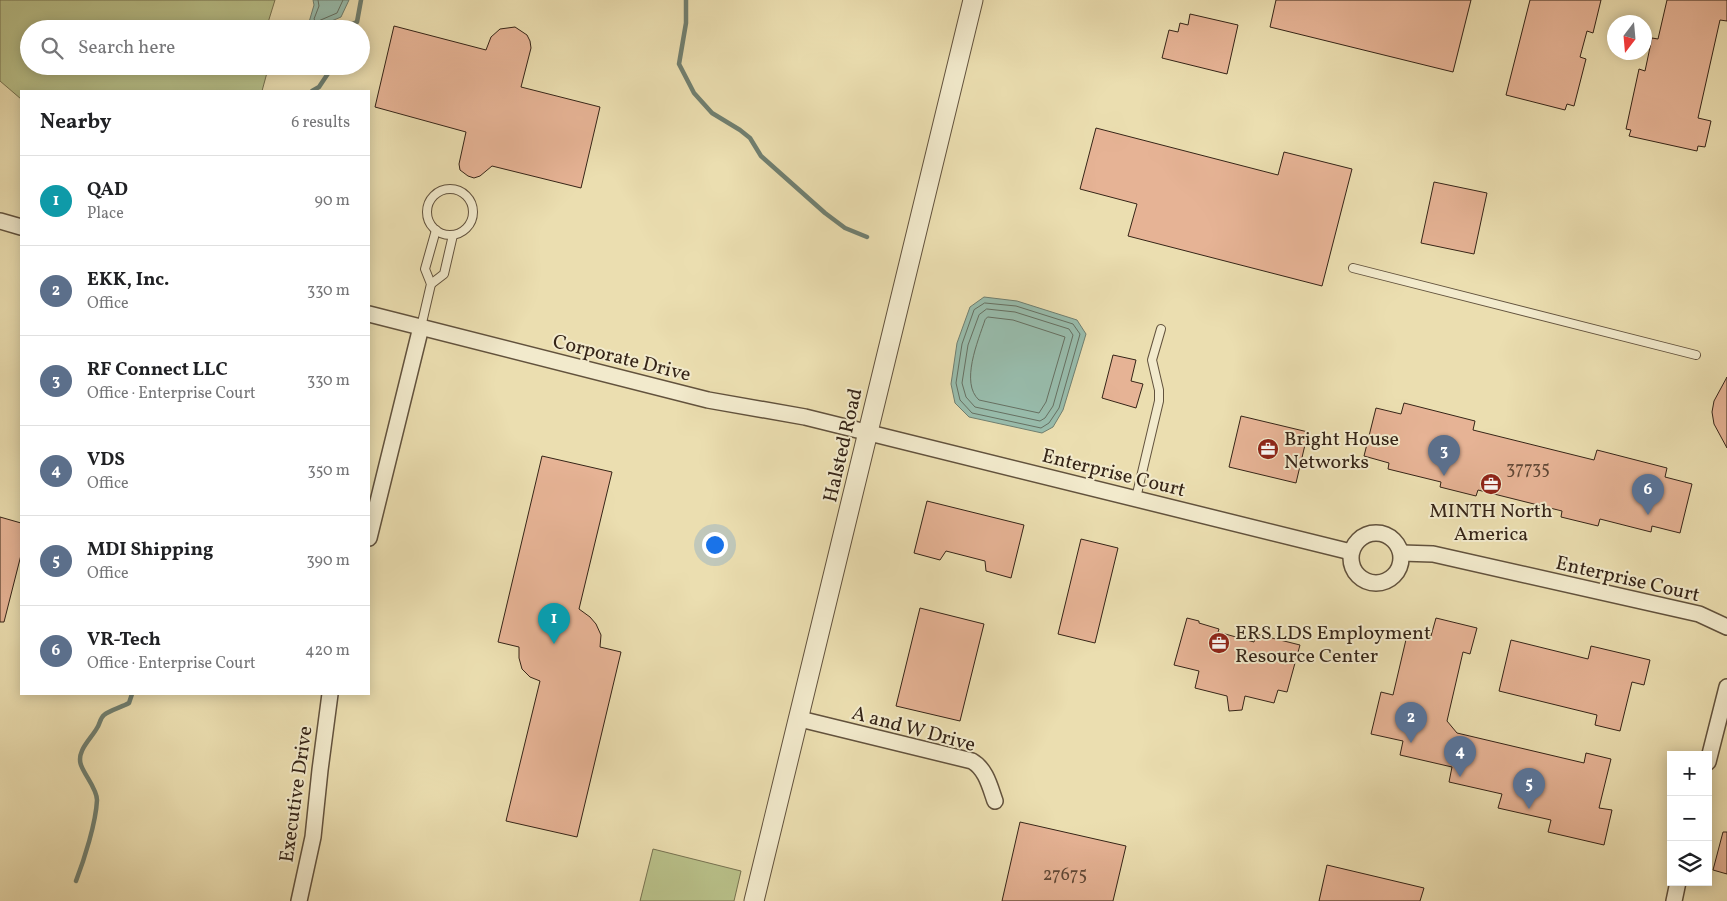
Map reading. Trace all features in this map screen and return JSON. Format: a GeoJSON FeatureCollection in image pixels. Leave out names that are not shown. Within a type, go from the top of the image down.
{"type":"FeatureCollection","features":[{"type":"Feature","properties":{"kind":"street","name":"Halsted Road"},"geometry":{"type":"LineString","coordinates":[[754,901],[800,719],[973,0]]}},
{"type":"Feature","properties":{"kind":"street"},"geometry":{"type":"LineString","coordinates":[[0,221],[20,227]]}},
{"type":"Feature","properties":{"kind":"street","name":"Corporate Drive"},"geometry":{"type":"LineString","coordinates":[[370,314],[708,400],[805,417],[868,432]]}},
{"type":"Feature","properties":{"kind":"street"},"geometry":{"type":"LineString","coordinates":[[370,534],[421,327]]}},
{"type":"Feature","properties":{"kind":"street","name":"Enterprise Court"},"geometry":{"type":"LineString","coordinates":[[868,432],[1351,552]]}},
{"type":"Feature","properties":{"kind":"street"},"geometry":{"type":"LineString","coordinates":[[1372,532],[1382,533],[1391,537],[1398,544],[1401,553],[1401,563],[1397,572],[1385,581],[1371,582],[1362,578],[1355,571],[1351,562],[1351,552],[1355,543],[1362,536],[1372,532]]}},
{"type":"Feature","properties":{"kind":"street","name":"Enterprise Court"},"geometry":{"type":"LineString","coordinates":[[1401,553],[1433,554],[1699,614],[1727,627]]}},
{"type":"Feature","properties":{"kind":"street"},"geometry":{"type":"LineString","coordinates":[[1711,751],[1727,687]]}},
{"type":"Feature","properties":{"kind":"street","name":"Executive Drive"},"geometry":{"type":"LineString","coordinates":[[298,901],[313,837],[326,714],[330,695]]}},
{"type":"Feature","properties":{"kind":"street","name":"A and W Drive"},"geometry":{"type":"LineString","coordinates":[[800,719],[972,761],[983,770],[995,801]]}},
{"type":"Feature","properties":{"kind":"street"},"geometry":{"type":"LineString","coordinates":[[1674,901],[1677,886]]}},
{"type":"Feature","properties":{"kind":"lane"},"geometry":{"type":"LineString","coordinates":[[447,189],[456,190],[464,194],[470,200],[473,209],[472,218],[468,226],[461,232],[453,235],[444,234],[436,230],[430,223],[427,215],[428,206],[432,198],[438,192],[447,189]]}},
{"type":"Feature","properties":{"kind":"lane"},"geometry":{"type":"LineString","coordinates":[[421,327],[431,284],[425,268],[436,230]]}},
{"type":"Feature","properties":{"kind":"lane"},"geometry":{"type":"LineString","coordinates":[[431,284],[444,274],[453,235]]}},
{"type":"Feature","properties":{"kind":"lane"},"geometry":{"type":"LineString","coordinates":[[1353,268],[1696,354]]}},
{"type":"Feature","properties":{"kind":"lane"},"geometry":{"type":"LineString","coordinates":[[1136,498],[1159,401],[1159,390],[1152,360],[1161,329]]}},
{"type":"Feature","properties":{"kind":"green space"},"geometry":{"type":"Polygon","coordinates":[[[0,0],[275,0],[269,20],[20,20],[20,75],[266,75],[262,90],[20,90],[20,98],[0,81],[0,0]]]}},
{"type":"Feature","properties":{"kind":"green space"},"geometry":{"type":"Polygon","coordinates":[[[653,849],[741,871],[734,901],[640,901],[653,849]]]}},
{"type":"Feature","properties":{"kind":"water"},"geometry":{"type":"Polygon","coordinates":[[[313,0],[349,0],[341,17],[334,20],[310,20],[314,5],[313,0]]]}},
{"type":"Feature","properties":{"kind":"water"},"geometry":{"type":"Polygon","coordinates":[[[984,297],[1017,301],[1077,320],[1086,334],[1063,410],[1053,427],[1042,433],[969,417],[955,403],[951,384],[957,343],[970,307],[984,297]]]}},
{"type":"Feature","properties":{"kind":"building"},"geometry":{"type":"Polygon","coordinates":[[[1276,0],[1471,0],[1453,72],[1270,27],[1276,0]]]}},
{"type":"Feature","properties":{"kind":"building"},"geometry":{"type":"Polygon","coordinates":[[[1530,0],[1601,0],[1593,33],[1587,31],[1580,57],[1586,59],[1574,106],[1567,104],[1565,110],[1506,95],[1530,0]]]}},
{"type":"Feature","properties":{"kind":"building"},"geometry":{"type":"Polygon","coordinates":[[[1667,0],[1727,0],[1727,21],[1720,20],[1698,118],[1711,121],[1705,147],[1698,146],[1697,151],[1629,136],[1631,130],[1626,129],[1639,69],[1645,71],[1647,60],[1652,60],[1652,38],[1658,39],[1667,0]]]}},
{"type":"Feature","properties":{"kind":"building"},"geometry":{"type":"Polygon","coordinates":[[[1190,14],[1238,25],[1227,74],[1162,58],[1169,30],[1178,32],[1180,23],[1188,25],[1190,14]]]}},
{"type":"Feature","properties":{"kind":"building"},"geometry":{"type":"Polygon","coordinates":[[[394,26],[486,50],[491,37],[500,29],[515,27],[527,35],[531,48],[521,87],[600,107],[581,188],[492,166],[480,176],[474,178],[468,176],[460,170],[459,164],[466,132],[375,107],[394,26]]]}},
{"type":"Feature","properties":{"kind":"building"},"geometry":{"type":"Polygon","coordinates":[[[1096,128],[1278,175],[1284,152],[1352,169],[1322,286],[1128,236],[1137,204],[1080,189],[1096,128]]]}},
{"type":"Feature","properties":{"kind":"building"},"geometry":{"type":"Polygon","coordinates":[[[1434,182],[1487,193],[1474,254],[1421,243],[1434,182]]]}},
{"type":"Feature","properties":{"kind":"building"},"geometry":{"type":"Polygon","coordinates":[[[1113,355],[1136,360],[1131,381],[1143,384],[1136,408],[1102,398],[1113,355]]]}},
{"type":"Feature","properties":{"kind":"building"},"geometry":{"type":"Polygon","coordinates":[[[1727,377],[1727,448],[1714,424],[1712,412],[1714,401],[1727,377]]]}},
{"type":"Feature","properties":{"kind":"building"},"geometry":{"type":"Polygon","coordinates":[[[1404,403],[1475,421],[1473,430],[1594,460],[1597,450],[1667,468],[1665,477],[1692,484],[1680,533],[1652,526],[1651,532],[1600,519],[1598,526],[1561,517],[1562,511],[1478,490],[1476,496],[1440,487],[1441,482],[1388,469],[1389,463],[1364,456],[1376,408],[1401,414],[1404,403]]]}},
{"type":"Feature","properties":{"kind":"building","name":"Bright House Networks"},"geometry":{"type":"Polygon","coordinates":[[[1241,416],[1308,432],[1296,483],[1229,467],[1241,416]]]}},
{"type":"Feature","properties":{"kind":"building"},"geometry":{"type":"Polygon","coordinates":[[[542,456],[612,472],[579,609],[596,624],[601,635],[600,647],[621,652],[577,837],[506,821],[540,681],[530,677],[522,669],[519,647],[498,642],[542,456]]]}},
{"type":"Feature","properties":{"kind":"building"},"geometry":{"type":"Polygon","coordinates":[[[927,501],[1024,525],[1011,578],[986,571],[985,561],[946,551],[940,560],[914,553],[927,501]]]}},
{"type":"Feature","properties":{"kind":"building"},"geometry":{"type":"Polygon","coordinates":[[[0,517],[20,523],[20,559],[4,622],[0,622],[0,517]]]}},
{"type":"Feature","properties":{"kind":"building"},"geometry":{"type":"Polygon","coordinates":[[[1081,539],[1118,548],[1095,643],[1058,634],[1081,539]]]}},
{"type":"Feature","properties":{"kind":"building"},"geometry":{"type":"Polygon","coordinates":[[[920,608],[984,624],[960,721],[896,706],[920,608]]]}},
{"type":"Feature","properties":{"kind":"building"},"geometry":{"type":"Polygon","coordinates":[[[1187,618],[1219,629],[1218,632],[1254,642],[1256,634],[1300,645],[1287,692],[1278,690],[1274,703],[1245,696],[1242,710],[1229,711],[1227,696],[1195,688],[1199,671],[1174,665],[1187,618]]]}},
{"type":"Feature","properties":{"kind":"building"},"geometry":{"type":"Polygon","coordinates":[[[1436,618],[1477,628],[1470,654],[1463,652],[1447,721],[1457,733],[1584,763],[1586,753],[1611,759],[1599,808],[1612,810],[1604,845],[1548,832],[1551,820],[1498,808],[1502,794],[1449,782],[1452,767],[1400,755],[1403,741],[1371,734],[1381,692],[1393,695],[1408,631],[1431,636],[1436,618]]]}},
{"type":"Feature","properties":{"kind":"building"},"geometry":{"type":"Polygon","coordinates":[[[1511,640],[1588,659],[1591,646],[1650,660],[1644,685],[1632,682],[1620,731],[1595,725],[1597,715],[1499,691],[1511,640]]]}},
{"type":"Feature","properties":{"kind":"building"},"geometry":{"type":"Polygon","coordinates":[[[1020,822],[1126,846],[1113,901],[1002,901],[1020,822]]]}},
{"type":"Feature","properties":{"kind":"building"},"geometry":{"type":"Polygon","coordinates":[[[1723,832],[1727,832],[1727,874],[1713,870],[1723,832]]]}},
{"type":"Feature","properties":{"kind":"building"},"geometry":{"type":"Polygon","coordinates":[[[1327,865],[1424,888],[1420,901],[1319,901],[1327,865]]]}},
{"type":"Feature","properties":{"kind":"waterway"},"geometry":{"type":"LineString","coordinates":[[357,20],[361,0]]}},
{"type":"Feature","properties":{"kind":"waterway"},"geometry":{"type":"LineString","coordinates":[[686,0],[686,23],[679,64],[694,93],[712,113],[750,138],[761,156],[825,213],[845,228],[867,237]]}},
{"type":"Feature","properties":{"kind":"waterway"},"geometry":{"type":"LineString","coordinates":[[314,90],[319,87],[327,75]]}},
{"type":"Feature","properties":{"kind":"waterway"},"geometry":{"type":"LineString","coordinates":[[76,881],[92,830],[97,800],[95,791],[81,765],[82,750],[103,716],[129,703],[132,695]]}},
{"type":"Feature","properties":{"kind":"place","name":"Bright House Networks"},"geometry":{"type":"Point","coordinates":[1268,449]}},
{"type":"Feature","properties":{"kind":"place","name":"RF Connect LLC"},"geometry":{"type":"Point","coordinates":[1444,476]}},
{"type":"Feature","properties":{"kind":"place","name":"MINTH North America"},"geometry":{"type":"Point","coordinates":[1491,484]}},
{"type":"Feature","properties":{"kind":"place","name":"VR-Tech"},"geometry":{"type":"Point","coordinates":[1648,515]}},
{"type":"Feature","properties":{"kind":"place","name":"ERS LDS Employment Resource Center"},"geometry":{"type":"Point","coordinates":[1219,643]}},
{"type":"Feature","properties":{"kind":"place","name":"QAD"},"geometry":{"type":"Point","coordinates":[554,644]}},
{"type":"Feature","properties":{"kind":"place","name":"EKK, Inc."},"geometry":{"type":"Point","coordinates":[1411,743]}},
{"type":"Feature","properties":{"kind":"place","name":"VDS"},"geometry":{"type":"Point","coordinates":[1460,777]}},
{"type":"Feature","properties":{"kind":"place","name":"MDI Shipping"},"geometry":{"type":"Point","coordinates":[1529,809]}}]}
